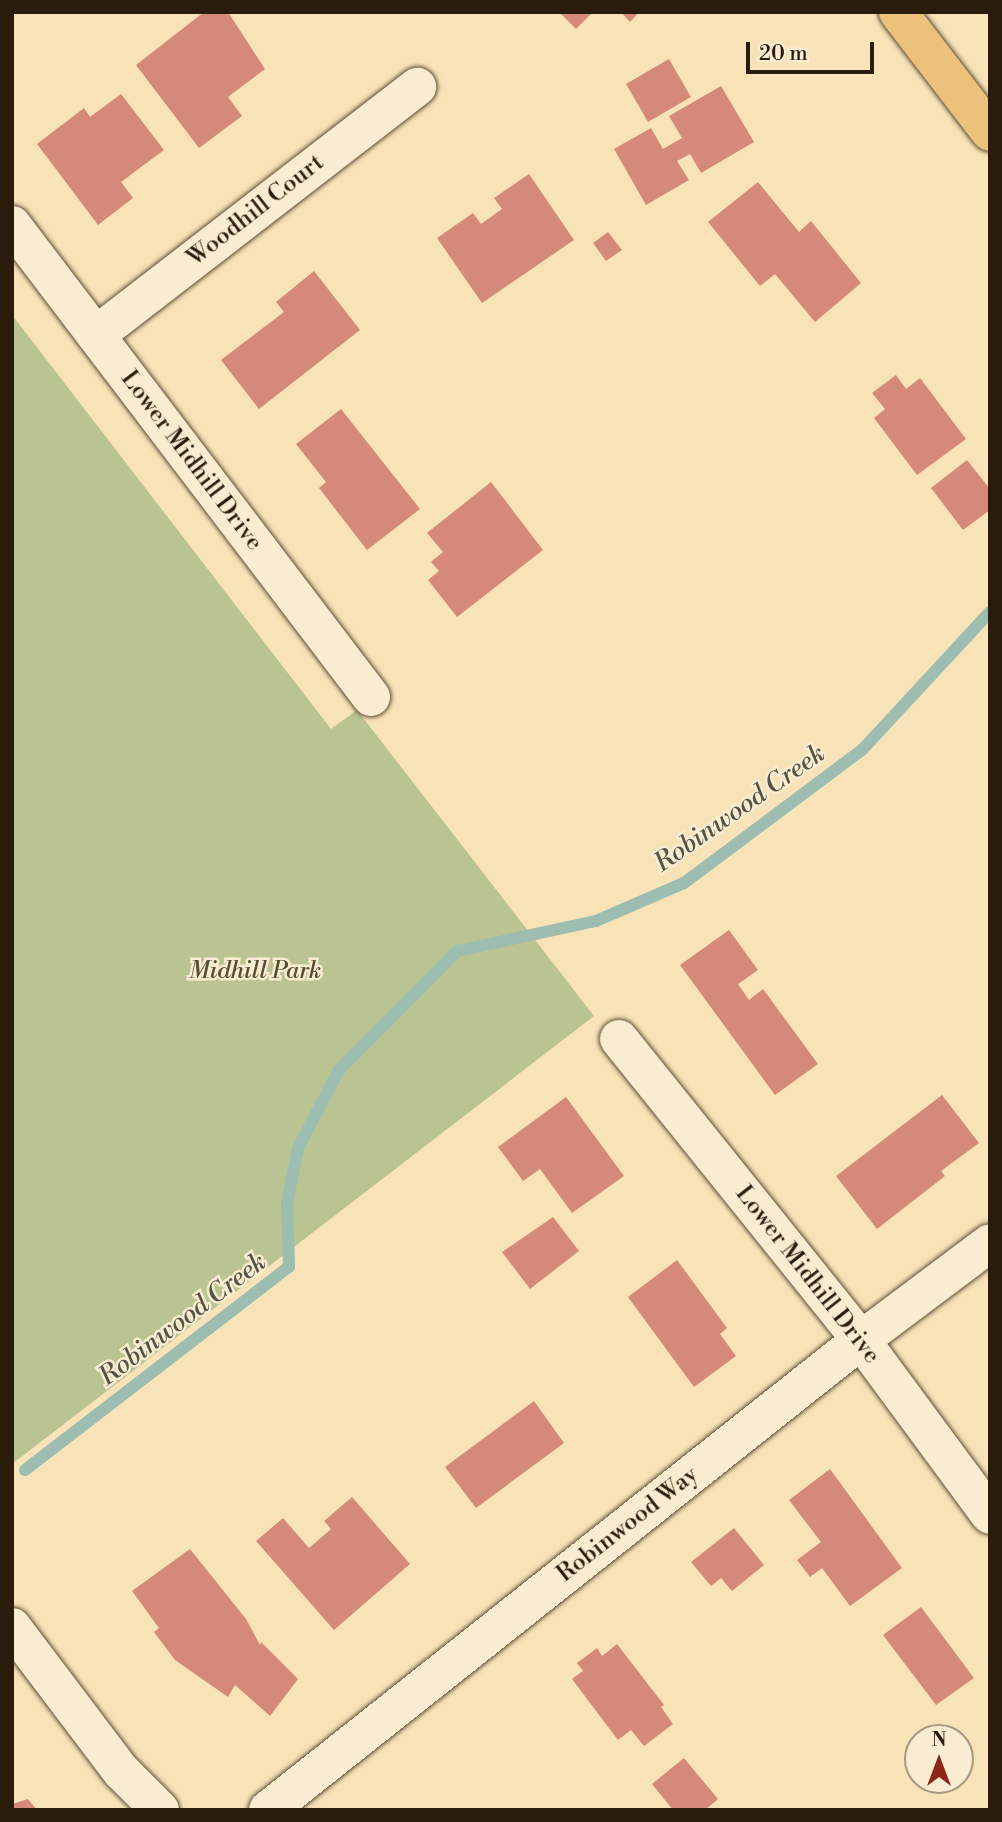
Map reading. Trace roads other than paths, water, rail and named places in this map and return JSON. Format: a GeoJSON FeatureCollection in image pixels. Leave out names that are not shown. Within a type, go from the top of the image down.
{"type":"FeatureCollection","features":[{"type":"Feature","properties":{"kind":"main road"},"geometry":{"type":"LineString","coordinates":[[898,12],[990,132]]}},
{"type":"Feature","properties":{"kind":"street","name":"Woodhill Court"},"geometry":{"type":"LineString","coordinates":[[96,335],[417,87]]}},
{"type":"Feature","properties":{"kind":"street","name":"Lower Midhill Drive"},"geometry":{"type":"LineString","coordinates":[[12,225],[370,697]]}},
{"type":"Feature","properties":{"kind":"street","name":"Lower Midhill Drive"},"geometry":{"type":"LineString","coordinates":[[619,1040],[862,1339],[990,1515]]}},
{"type":"Feature","properties":{"kind":"street","name":"Robinwood Way"},"geometry":{"type":"LineString","coordinates":[[268,1810],[862,1339],[990,1243]]}},
{"type":"Feature","properties":{"kind":"street"},"geometry":{"type":"LineString","coordinates":[[12,1627],[121,1771],[160,1810]]}},
{"type":"Feature","properties":{"kind":"waterway","name":"Robinwood Creek"},"geometry":{"type":"LineString","coordinates":[[25,1470],[289,1267],[287,1203],[298,1148],[339,1070],[457,951],[596,921],[684,883],[862,750],[990,612]]}},
{"type":"Feature","properties":{"kind":"park label","name":"Midhill Park"},"geometry":{"type":"Point","coordinates":[255,972]}}]}
